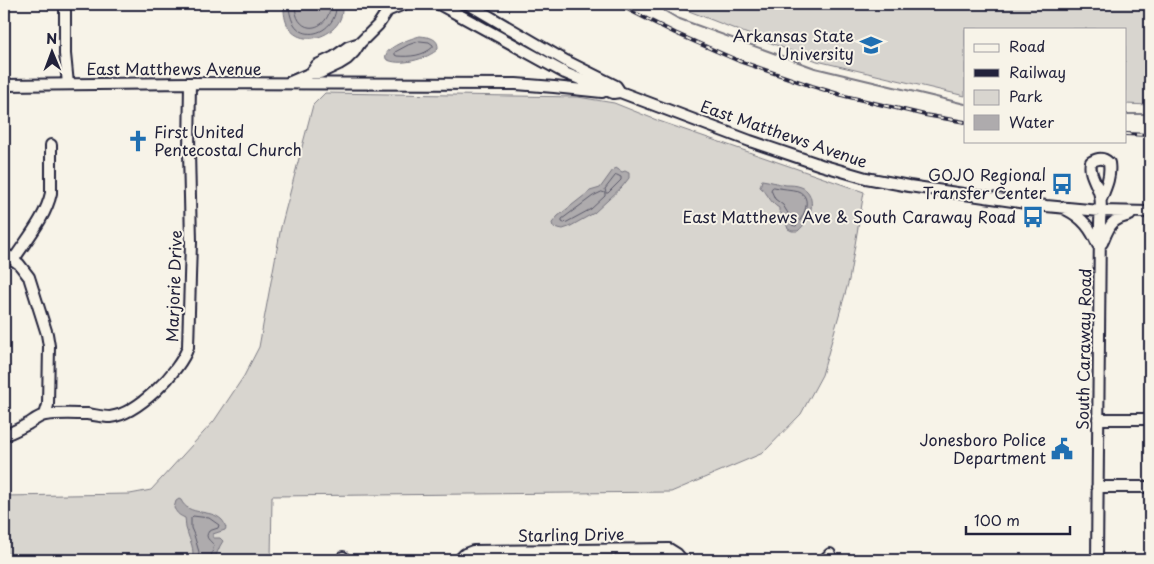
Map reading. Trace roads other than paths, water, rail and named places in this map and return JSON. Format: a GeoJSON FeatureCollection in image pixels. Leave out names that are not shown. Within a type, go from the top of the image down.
{"type":"FeatureCollection","features":[{"type":"Feature","properties":{"kind":"street"},"geometry":{"type":"LineString","coordinates":[[65,4],[65,54],[68,84]]}},
{"type":"Feature","properties":{"kind":"street"},"geometry":{"type":"LineString","coordinates":[[390,7],[404,4]]}},
{"type":"Feature","properties":{"kind":"street"},"geometry":{"type":"LineString","coordinates":[[439,4],[565,73],[617,92]]}},
{"type":"Feature","properties":{"kind":"street"},"geometry":{"type":"LineString","coordinates":[[468,4],[566,61],[616,86],[617,92]]}},
{"type":"Feature","properties":{"kind":"street","name":"East Matthews Avenue"},"geometry":{"type":"LineString","coordinates":[[4,85],[285,84],[311,73],[320,73],[339,64],[354,52],[378,25],[390,7]]}},
{"type":"Feature","properties":{"kind":"street","name":"Marjorie Drive"},"geometry":{"type":"LineString","coordinates":[[45,415],[88,414],[106,417],[119,415],[134,407],[154,391],[174,371],[186,354],[188,347],[191,242],[190,83]]}},
{"type":"Feature","properties":{"kind":"street"},"geometry":{"type":"LineString","coordinates":[[285,84],[516,84],[617,92]]}},
{"type":"Feature","properties":{"kind":"street","name":"East Matthews Avenue"},"geometry":{"type":"LineString","coordinates":[[617,92],[750,141],[866,178],[1062,208],[1147,212]]}},
{"type":"Feature","properties":{"kind":"street"},"geometry":{"type":"LineString","coordinates":[[14,259],[44,213],[50,200],[51,145]]}},
{"type":"Feature","properties":{"kind":"street","name":"South Caraway Road"},"geometry":{"type":"LineString","coordinates":[[1096,560],[1101,199]]}},
{"type":"Feature","properties":{"kind":"street"},"geometry":{"type":"LineString","coordinates":[[1062,208],[1072,212],[1085,223],[1092,231],[1100,248]]}},
{"type":"Feature","properties":{"kind":"street"},"geometry":{"type":"LineString","coordinates":[[1100,248],[1110,225],[1119,218],[1147,212]]}},
{"type":"Feature","properties":{"kind":"street"},"geometry":{"type":"LineString","coordinates":[[4,253],[14,259],[30,280],[49,346],[48,405],[45,415],[4,436]]}},
{"type":"Feature","properties":{"kind":"street"},"geometry":{"type":"LineString","coordinates":[[1098,419],[1150,419]]}},
{"type":"Feature","properties":{"kind":"street"},"geometry":{"type":"LineString","coordinates":[[1097,487],[1150,487]]}},
{"type":"Feature","properties":{"kind":"street","name":"Starling Drive"},"geometry":{"type":"LineString","coordinates":[[461,558],[473,551],[571,555],[669,549],[681,558]]}},
{"type":"Feature","properties":{"kind":"water"},"geometry":{"type":"Polygon","coordinates":[[[284,4],[341,4],[341,16],[336,26],[327,34],[315,38],[303,38],[293,33],[286,22],[284,4]]]}},
{"type":"Feature","properties":{"kind":"water"},"geometry":{"type":"Polygon","coordinates":[[[420,36],[435,40],[438,49],[427,56],[413,61],[398,62],[386,59],[386,55],[391,49],[420,36]]]}},
{"type":"Feature","properties":{"kind":"water"},"geometry":{"type":"Polygon","coordinates":[[[616,168],[622,172],[629,173],[629,178],[622,187],[594,213],[569,227],[563,229],[553,227],[552,223],[558,216],[590,191],[600,188],[616,168]]]}},
{"type":"Feature","properties":{"kind":"water"},"geometry":{"type":"Polygon","coordinates":[[[762,180],[783,185],[799,186],[809,193],[811,198],[810,213],[806,222],[798,231],[788,229],[779,208],[760,187],[762,180]]]}},
{"type":"Feature","properties":{"kind":"water"},"geometry":{"type":"Polygon","coordinates":[[[179,499],[189,509],[217,516],[224,523],[225,530],[213,534],[213,538],[220,538],[223,541],[214,560],[192,560],[193,548],[186,529],[185,518],[174,508],[176,501],[179,499]]]}},
{"type":"Feature","properties":{"kind":"waterway"},"geometry":{"type":"LineString","coordinates":[[653,4],[677,18],[815,68],[964,104]]}},
{"type":"Feature","properties":{"kind":"waterway"},"geometry":{"type":"LineString","coordinates":[[1126,114],[1150,114]]}},
{"type":"Feature","properties":{"kind":"railway"},"geometry":{"type":"LineString","coordinates":[[617,4],[675,33],[739,61],[812,86],[925,115],[964,122]]}},
{"type":"Feature","properties":{"kind":"railway"},"geometry":{"type":"LineString","coordinates":[[1126,134],[1150,135]]}},
{"type":"Feature","properties":{"kind":"place","name":"Arkansas State University"},"geometry":{"type":"Point","coordinates":[871,45]}},
{"type":"Feature","properties":{"kind":"place","name":"First United Pentecostal Church"},"geometry":{"type":"Point","coordinates":[138,141]}},
{"type":"Feature","properties":{"kind":"place","name":"GOJO Regional Transfer Center"},"geometry":{"type":"Point","coordinates":[1062,184]}},
{"type":"Feature","properties":{"kind":"place","name":"East Matthews Ave & South Caraway Road"},"geometry":{"type":"Point","coordinates":[1033,217]}},
{"type":"Feature","properties":{"kind":"place","name":"Jonesboro Police Department"},"geometry":{"type":"Point","coordinates":[1062,449]}}]}
